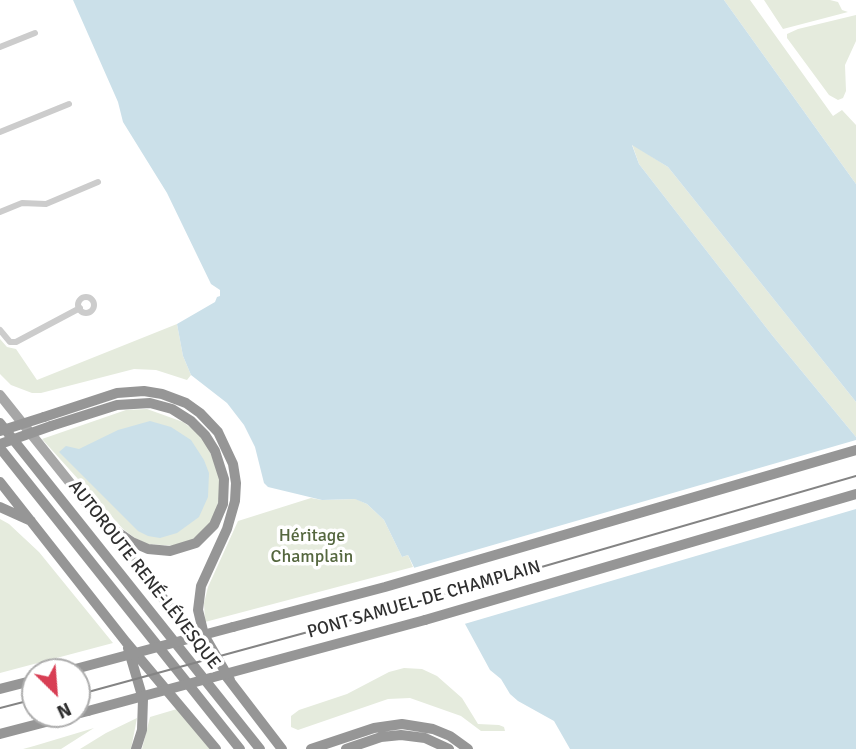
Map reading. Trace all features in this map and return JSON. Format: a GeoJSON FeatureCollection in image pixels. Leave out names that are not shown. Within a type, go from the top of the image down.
{"type":"FeatureCollection","features":[{"type":"Feature","properties":{"kind":"highway"},"geometry":{"type":"LineString","coordinates":[[0,446],[47,422],[117,393],[144,391],[162,394],[186,403],[207,419],[218,432],[233,464],[236,483],[235,501],[227,529],[205,575],[198,610],[204,635],[230,680]]}},
{"type":"Feature","properties":{"kind":"highway"},"geometry":{"type":"LineString","coordinates":[[0,431],[117,405],[150,403],[172,410],[191,421],[205,435],[215,450],[224,479],[223,505],[214,525],[196,543],[176,550],[153,550],[132,542],[99,519]]}},
{"type":"Feature","properties":{"kind":"highway","name":"AUTOROUTE RENÉ-LÉVESQUE"},"geometry":{"type":"LineString","coordinates":[[0,423],[260,749]]}},
{"type":"Feature","properties":{"kind":"highway","name":"AUTOROUTE RENÉ-LÉVESQUE"},"geometry":{"type":"LineString","coordinates":[[0,446],[240,749]]}},
{"type":"Feature","properties":{"kind":"highway","name":"PONT SAMUEL-DE CHAMPLAIN"},"geometry":{"type":"LineString","coordinates":[[91,665],[385,587],[856,450]]}},
{"type":"Feature","properties":{"kind":"highway"},"geometry":{"type":"LineString","coordinates":[[0,481],[126,642],[216,749]]}},
{"type":"Feature","properties":{"kind":"highway","name":"PONT SAMUEL-DE CHAMPLAIN"},"geometry":{"type":"LineString","coordinates":[[0,734],[425,620],[856,494]]}},
{"type":"Feature","properties":{"kind":"highway"},"geometry":{"type":"LineString","coordinates":[[0,507],[30,521]]}},
{"type":"Feature","properties":{"kind":"highway"},"geometry":{"type":"LineString","coordinates":[[99,519],[230,680],[282,749]]}},
{"type":"Feature","properties":{"kind":"highway"},"geometry":{"type":"LineString","coordinates":[[126,642],[143,699],[142,730],[136,749]]}},
{"type":"Feature","properties":{"kind":"highway"},"geometry":{"type":"LineString","coordinates":[[0,689],[21,684]]}},
{"type":"Feature","properties":{"kind":"highway"},"geometry":{"type":"LineString","coordinates":[[311,749],[374,728],[408,724],[439,731],[468,749]]}},
{"type":"Feature","properties":{"kind":"highway"},"geometry":{"type":"LineString","coordinates":[[346,749],[382,737],[401,735],[425,738],[449,749]]}},
{"type":"Feature","properties":{"kind":"main road"},"geometry":{"type":"LineString","coordinates":[[0,395],[99,519]]}},
{"type":"Feature","properties":{"kind":"street"},"geometry":{"type":"LineString","coordinates":[[0,47],[34,33]]}},
{"type":"Feature","properties":{"kind":"street"},"geometry":{"type":"LineString","coordinates":[[0,132],[69,104]]}},
{"type":"Feature","properties":{"kind":"street"},"geometry":{"type":"LineString","coordinates":[[0,212],[22,203],[46,204],[98,182]]}},
{"type":"Feature","properties":{"kind":"street"},"geometry":{"type":"LineString","coordinates":[[0,330],[10,342],[16,342],[80,308]]}},
{"type":"Feature","properties":{"kind":"green space"},"geometry":{"type":"Polygon","coordinates":[[[724,0],[750,0],[833,116],[842,110],[856,125],[856,184],[724,0]]]}},
{"type":"Feature","properties":{"kind":"green space"},"geometry":{"type":"Polygon","coordinates":[[[764,0],[830,0],[838,2],[842,10],[848,12],[783,29],[764,0]]]}},
{"type":"Feature","properties":{"kind":"green space"},"geometry":{"type":"Polygon","coordinates":[[[856,15],[856,41],[845,65],[846,91],[843,98],[838,100],[829,95],[787,38],[787,34],[856,15]]]}},
{"type":"Feature","properties":{"kind":"green space"},"geometry":{"type":"Polygon","coordinates":[[[632,144],[668,167],[856,402],[856,437],[772,335],[639,164],[632,144]]]}},
{"type":"Feature","properties":{"kind":"green space"},"geometry":{"type":"Polygon","coordinates":[[[177,324],[183,356],[191,375],[187,380],[156,370],[134,369],[32,393],[11,385],[0,374],[0,339],[7,347],[16,349],[37,380],[177,324]]]}},
{"type":"Feature","properties":{"kind":"green space"},"geometry":{"type":"Polygon","coordinates":[[[147,409],[183,422],[194,430],[205,441],[218,471],[221,490],[214,519],[197,538],[177,546],[147,544],[123,529],[42,439],[126,410],[147,409]]]}},
{"type":"Feature","properties":{"kind":"green space","name":"Héritage Champlain"},"geometry":{"type":"Polygon","coordinates":[[[311,498],[356,499],[367,504],[384,520],[402,557],[408,555],[413,567],[205,622],[204,603],[208,587],[238,521],[311,498]]]}},
{"type":"Feature","properties":{"kind":"green space"},"geometry":{"type":"Polygon","coordinates":[[[0,519],[39,552],[113,643],[56,658],[21,658],[21,667],[0,673],[0,519]]]}},
{"type":"Feature","properties":{"kind":"green space"},"geometry":{"type":"Polygon","coordinates":[[[404,668],[422,669],[437,676],[462,698],[478,724],[499,725],[504,727],[505,731],[481,731],[461,716],[410,698],[388,699],[298,730],[291,727],[291,716],[299,710],[347,694],[389,672],[404,668]]]}},
{"type":"Feature","properties":{"kind":"green space"},"geometry":{"type":"Polygon","coordinates":[[[177,709],[210,749],[142,749],[150,717],[177,709]]]}},
{"type":"Feature","properties":{"kind":"green space"},"geometry":{"type":"Polygon","coordinates":[[[137,718],[131,749],[80,749],[106,733],[137,718]]]}},
{"type":"Feature","properties":{"kind":"green space"},"geometry":{"type":"Polygon","coordinates":[[[94,728],[61,749],[23,749],[34,746],[94,728]]]}},
{"type":"Feature","properties":{"kind":"water"},"geometry":{"type":"Polygon","coordinates":[[[73,0],[724,0],[856,184],[856,402],[668,167],[632,145],[639,164],[772,335],[856,437],[856,749],[570,749],[554,721],[518,701],[501,679],[490,670],[458,611],[424,588],[408,555],[402,557],[384,520],[367,504],[355,499],[322,500],[268,487],[264,483],[255,447],[244,425],[227,403],[191,375],[183,356],[177,324],[215,302],[220,296],[220,290],[211,284],[167,193],[123,122],[118,102],[73,0]]]}},
{"type":"Feature","properties":{"kind":"water"},"geometry":{"type":"Polygon","coordinates":[[[150,421],[171,427],[191,440],[209,473],[208,497],[199,517],[177,533],[160,538],[138,531],[59,452],[66,446],[79,449],[118,430],[150,421]]]}},
{"type":"Feature","properties":{"kind":"pier"},"geometry":{"type":"Polygon","coordinates":[[[856,440],[856,509],[461,625],[455,614],[422,591],[410,569],[856,440]]]}},
{"type":"Feature","properties":{"kind":"tram line"},"geometry":{"type":"LineString","coordinates":[[91,691],[462,590],[856,476]]}},
{"type":"Feature","properties":{"kind":"tram line"},"geometry":{"type":"LineString","coordinates":[[0,708],[21,703]]}}]}
